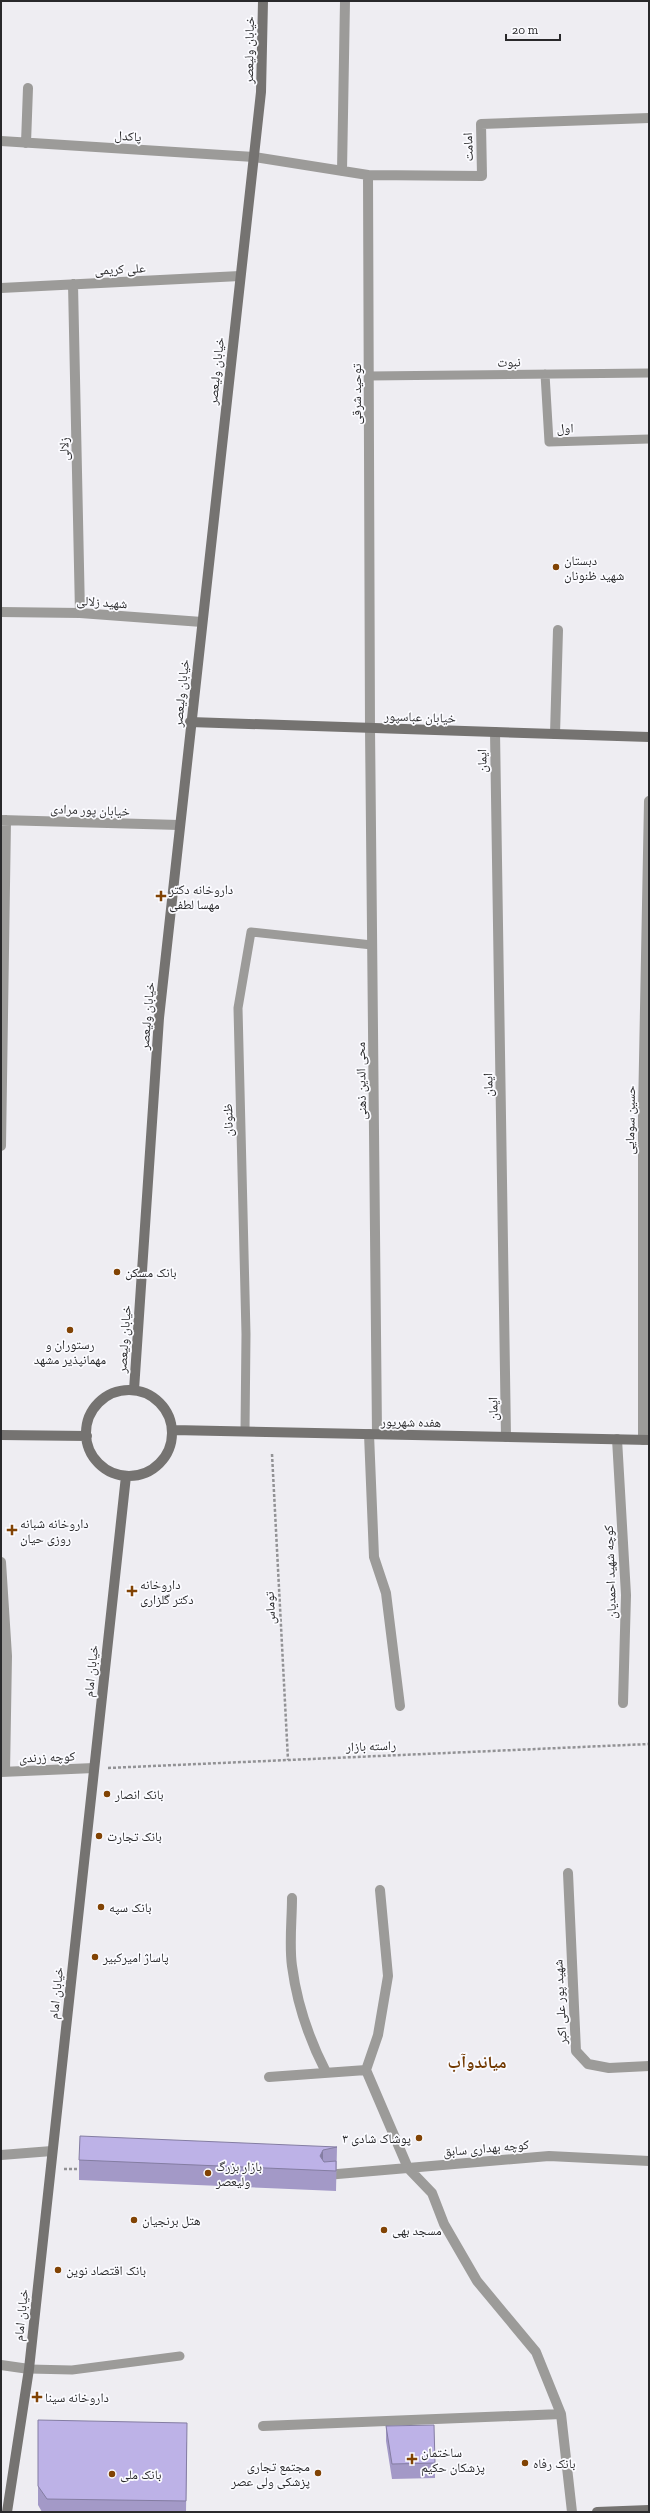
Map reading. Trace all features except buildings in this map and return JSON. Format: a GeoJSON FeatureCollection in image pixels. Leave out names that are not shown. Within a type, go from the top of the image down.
{"type":"FeatureCollection","features":[{"type":"Feature","properties":{"kind":"main road","name":"خیابان ولیعصر"},"geometry":{"type":"LineString","coordinates":[[134,1390],[159,1018],[190,722],[261,92],[263,1]]}},
{"type":"Feature","properties":{"kind":"main road","name":"خیابان عباسپور"},"geometry":{"type":"LineString","coordinates":[[190,722],[649,737]]}},
{"type":"Feature","properties":{"kind":"main road"},"geometry":{"type":"LineString","coordinates":[[134,1390],[150,1396],[164,1407],[173,1430],[171,1445],[160,1463],[141,1475],[126,1476],[114,1473],[95,1459],[86,1436],[88,1422],[94,1408],[105,1397],[118,1391],[134,1390]]}},
{"type":"Feature","properties":{"kind":"main road","name":"هفده شهریور"},"geometry":{"type":"LineString","coordinates":[[173,1430],[646,1440]]}},
{"type":"Feature","properties":{"kind":"main road"},"geometry":{"type":"LineString","coordinates":[[1,1435],[86,1436]]}},
{"type":"Feature","properties":{"kind":"main road","name":"خیابان امام"},"geometry":{"type":"LineString","coordinates":[[7,2512],[28,2369],[126,1476]]}},
{"type":"Feature","properties":{"kind":"main road"},"geometry":{"type":"LineString","coordinates":[[597,2512],[649,2510]]}},
{"type":"Feature","properties":{"kind":"street"},"geometry":{"type":"LineString","coordinates":[[342,171],[345,1]]}},
{"type":"Feature","properties":{"kind":"street"},"geometry":{"type":"LineString","coordinates":[[26,143],[28,88]]}},
{"type":"Feature","properties":{"kind":"street","name":"امامت"},"geometry":{"type":"LineString","coordinates":[[368,176],[482,176],[481,124],[649,118]]}},
{"type":"Feature","properties":{"kind":"street","name":"پاکدل"},"geometry":{"type":"LineString","coordinates":[[1,141],[254,157]]}},
{"type":"Feature","properties":{"kind":"street"},"geometry":{"type":"LineString","coordinates":[[254,157],[368,176]]}},
{"type":"Feature","properties":{"kind":"street","name":"توحید شرقی"},"geometry":{"type":"LineString","coordinates":[[368,176],[370,728]]}},
{"type":"Feature","properties":{"kind":"street","name":"علی کریمی"},"geometry":{"type":"LineString","coordinates":[[1,288],[240,276]]}},
{"type":"Feature","properties":{"kind":"street","name":"زلالی"},"geometry":{"type":"LineString","coordinates":[[73,284],[80,612]]}},
{"type":"Feature","properties":{"kind":"street","name":"شهید زلالی"},"geometry":{"type":"LineString","coordinates":[[1,612],[80,612],[202,622]]}},
{"type":"Feature","properties":{"kind":"street"},"geometry":{"type":"LineString","coordinates":[[555,734],[558,630]]}},
{"type":"Feature","properties":{"kind":"street","name":"محی الدین ذهنی"},"geometry":{"type":"LineString","coordinates":[[370,728],[374,1557],[386,1593],[400,1706]]}},
{"type":"Feature","properties":{"kind":"street","name":"ایمان"},"geometry":{"type":"LineString","coordinates":[[495,732],[506,1437]]}},
{"type":"Feature","properties":{"kind":"street","name":"حسین سومایی"},"geometry":{"type":"LineString","coordinates":[[646,1440],[643,1113],[649,801]]}},
{"type":"Feature","properties":{"kind":"street"},"geometry":{"type":"LineString","coordinates":[[1,1146],[4,820]]}},
{"type":"Feature","properties":{"kind":"street","name":"خیابان پور مرادی"},"geometry":{"type":"LineString","coordinates":[[4,820],[179,825]]}},
{"type":"Feature","properties":{"kind":"street","name":"کوچه شهید احمدیان"},"geometry":{"type":"LineString","coordinates":[[617,1439],[626,1595],[623,1703]]}},
{"type":"Feature","properties":{"kind":"street"},"geometry":{"type":"LineString","coordinates":[[1,1562],[6,1656],[3,1772]]}},
{"type":"Feature","properties":{"kind":"street","name":"کوچه زرندی"},"geometry":{"type":"LineString","coordinates":[[3,1772],[94,1768]]}},
{"type":"Feature","properties":{"kind":"street","name":"شهید پور علی اکبر"},"geometry":{"type":"LineString","coordinates":[[568,1873],[576,2051],[588,2064],[609,2068],[649,2066]]}},
{"type":"Feature","properties":{"kind":"street"},"geometry":{"type":"LineString","coordinates":[[380,1890],[388,1976],[378,2035],[366,2070],[408,2168],[432,2193],[444,2224],[477,2281],[536,2352],[561,2414],[572,2512]]}},
{"type":"Feature","properties":{"kind":"street"},"geometry":{"type":"LineString","coordinates":[[292,1898],[292,1966],[301,2012],[313,2046],[326,2072]]}},
{"type":"Feature","properties":{"kind":"street"},"geometry":{"type":"LineString","coordinates":[[269,2077],[366,2070]]}},
{"type":"Feature","properties":{"kind":"street"},"geometry":{"type":"LineString","coordinates":[[1,2155],[52,2151]]}},
{"type":"Feature","properties":{"kind":"street","name":"کوچه بهداری سابق"},"geometry":{"type":"LineString","coordinates":[[326,2175],[549,2156],[649,2161]]}},
{"type":"Feature","properties":{"kind":"street"},"geometry":{"type":"LineString","coordinates":[[1,2365],[28,2369]]}},
{"type":"Feature","properties":{"kind":"street"},"geometry":{"type":"LineString","coordinates":[[263,2426],[561,2414]]}},
{"type":"Feature","properties":{"kind":"lane","name":"نبوت"},"geometry":{"type":"LineString","coordinates":[[369,376],[649,373]]}},
{"type":"Feature","properties":{"kind":"lane","name":"اول"},"geometry":{"type":"LineString","coordinates":[[545,374],[549,442],[649,439]]}},
{"type":"Feature","properties":{"kind":"lane","name":"ظنونان"},"geometry":{"type":"LineString","coordinates":[[245,1431],[246,1334],[238,1008],[250,932],[372,945]]}},
{"type":"Feature","properties":{"kind":"lane"},"geometry":{"type":"LineString","coordinates":[[28,2369],[72,2370],[180,2356]]}},
{"type":"Feature","properties":{"kind":"path","name":"توماس"},"geometry":{"type":"LineString","coordinates":[[272,1454],[288,1760]]}},
{"type":"Feature","properties":{"kind":"path","name":"راسته بازار"},"geometry":{"type":"LineString","coordinates":[[94,1768],[649,1744]]}},
{"type":"Feature","properties":{"kind":"path"},"geometry":{"type":"LineString","coordinates":[[50,2168],[90,2169]]}},
{"type":"Feature","properties":{"kind":"place","name":"دبستان شهید ظنونان"},"geometry":{"type":"Point","coordinates":[556,567]}},
{"type":"Feature","properties":{"kind":"place","name":"داروخانه دکتر مهسا لطفی"},"geometry":{"type":"Point","coordinates":[161,896]}},
{"type":"Feature","properties":{"kind":"place","name":"بانک مسکن"},"geometry":{"type":"Point","coordinates":[117,1272]}},
{"type":"Feature","properties":{"kind":"place","name":"رستوران و مهمانپذیر مشهد"},"geometry":{"type":"Point","coordinates":[70,1330]}},
{"type":"Feature","properties":{"kind":"place","name":"داروخانه شبانه روزی حیان"},"geometry":{"type":"Point","coordinates":[12,1530]}},
{"type":"Feature","properties":{"kind":"place","name":"داروخانه دکتر گلزاری"},"geometry":{"type":"Point","coordinates":[132,1591]}},
{"type":"Feature","properties":{"kind":"place","name":"بانک انصار"},"geometry":{"type":"Point","coordinates":[107,1794]}},
{"type":"Feature","properties":{"kind":"place","name":"بانک تجارت"},"geometry":{"type":"Point","coordinates":[99,1836]}},
{"type":"Feature","properties":{"kind":"place","name":"بانک سپه"},"geometry":{"type":"Point","coordinates":[101,1907]}},
{"type":"Feature","properties":{"kind":"place","name":"پاساژ امیرکبیر"},"geometry":{"type":"Point","coordinates":[95,1957]}},
{"type":"Feature","properties":{"kind":"place","name":"پوشاک شادی ۳"},"geometry":{"type":"Point","coordinates":[419,2138]}},
{"type":"Feature","properties":{"kind":"place","name":"بازار بزرگ ولیعصر"},"geometry":{"type":"Point","coordinates":[208,2173]}},
{"type":"Feature","properties":{"kind":"place","name":"هتل برنجیان"},"geometry":{"type":"Point","coordinates":[134,2220]}},
{"type":"Feature","properties":{"kind":"place","name":"مسجد بهی"},"geometry":{"type":"Point","coordinates":[384,2230]}},
{"type":"Feature","properties":{"kind":"place","name":"بانک اقتصاد نوین"},"geometry":{"type":"Point","coordinates":[58,2270]}},
{"type":"Feature","properties":{"kind":"place","name":"داروخانه سینا"},"geometry":{"type":"Point","coordinates":[37,2397]}},
{"type":"Feature","properties":{"kind":"place","name":"ساختمان پزشکان حکیم"},"geometry":{"type":"Point","coordinates":[412,2459]}},
{"type":"Feature","properties":{"kind":"place","name":"بانک رفاه"},"geometry":{"type":"Point","coordinates":[525,2463]}},
{"type":"Feature","properties":{"kind":"place","name":"مجتمع تجاری پزشکی ولی عصر"},"geometry":{"type":"Point","coordinates":[318,2473]}},
{"type":"Feature","properties":{"kind":"place","name":"بانک ملی"},"geometry":{"type":"Point","coordinates":[112,2474]}},
{"type":"Feature","properties":{"kind":"district","name":"میاندوآب"},"geometry":{"type":"Point","coordinates":[477,2062]}}]}
